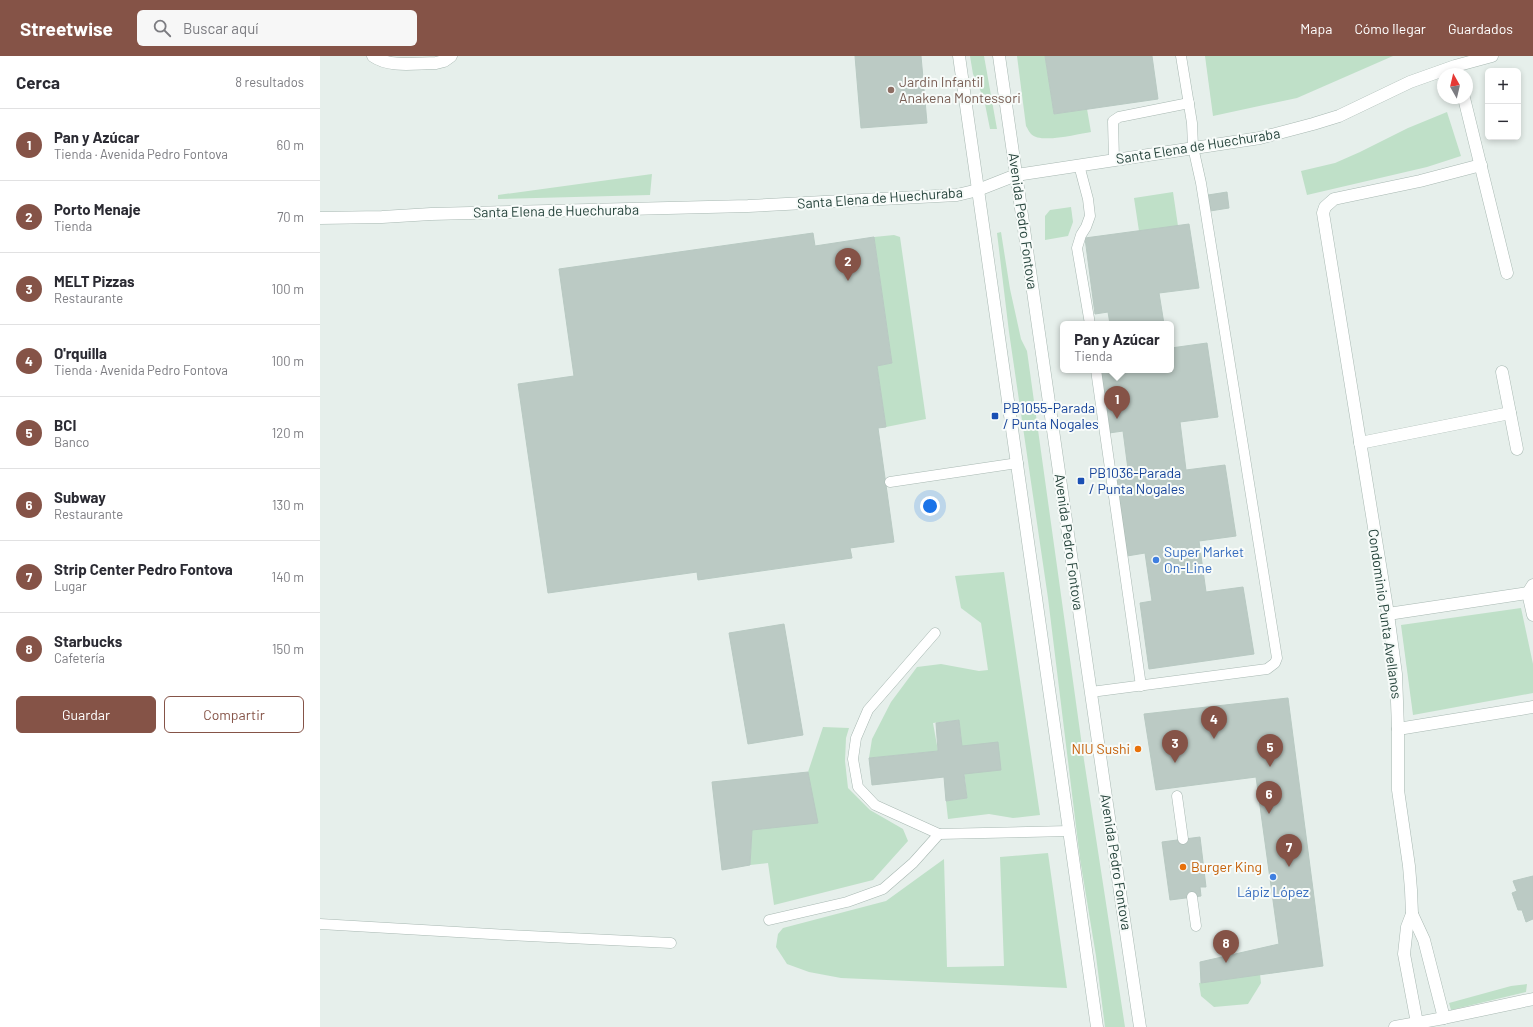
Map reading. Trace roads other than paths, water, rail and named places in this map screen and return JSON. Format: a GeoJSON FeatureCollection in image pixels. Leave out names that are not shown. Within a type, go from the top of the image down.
{"type":"FeatureCollection","features":[{"type":"Feature","properties":{"kind":"street"},"geometry":{"type":"LineString","coordinates":[[373,56],[380,61],[388,63],[436,63],[444,62],[451,56]]}},
{"type":"Feature","properties":{"kind":"street"},"geometry":{"type":"LineString","coordinates":[[959,56],[1097,1027]]}},
{"type":"Feature","properties":{"kind":"street","name":"Avenida Pedro Fontova"},"geometry":{"type":"LineString","coordinates":[[999,56],[1140,1027]]}},
{"type":"Feature","properties":{"kind":"street","name":"Santa Elena de Huechuraba"},"geometry":{"type":"LineString","coordinates":[[1461,68],[1492,56]]}},
{"type":"Feature","properties":{"kind":"street","name":"Santa Elena de Huechuraba"},"geometry":{"type":"LineString","coordinates":[[320,218],[748,206],[957,195],[978,190],[1016,175],[1260,138],[1313,124],[1359,107],[1410,82],[1437,75]]}},
{"type":"Feature","properties":{"kind":"street"},"geometry":{"type":"LineString","coordinates":[[1466,104],[1507,273]]}},
{"type":"Feature","properties":{"kind":"street","name":"Condominio Punta Avellanos"},"geometry":{"type":"LineString","coordinates":[[1417,1023],[1404,954],[1407,927],[1412,914],[1409,866],[1398,790],[1396,674],[1388,614],[1322,214],[1325,207],[1334,199],[1420,181],[1481,165]]}},
{"type":"Feature","properties":{"kind":"street"},"geometry":{"type":"LineString","coordinates":[[1502,372],[1517,449]]}},
{"type":"Feature","properties":{"kind":"street"},"geometry":{"type":"LineString","coordinates":[[1360,443],[1510,413]]}},
{"type":"Feature","properties":{"kind":"street"},"geometry":{"type":"LineString","coordinates":[[1388,614],[1530,589],[1533,615]]}},
{"type":"Feature","properties":{"kind":"street"},"geometry":{"type":"LineString","coordinates":[[1398,729],[1533,707]]}},
{"type":"Feature","properties":{"kind":"street"},"geometry":{"type":"LineString","coordinates":[[1412,914],[1424,940],[1444,1018]]}},
{"type":"Feature","properties":{"kind":"street"},"geometry":{"type":"LineString","coordinates":[[1394,1027],[1533,999]]}},
{"type":"Feature","properties":{"kind":"lane"},"geometry":{"type":"LineString","coordinates":[[1091,692],[1267,669],[1275,664],[1277,658],[1201,182],[1193,147],[1192,123],[1181,56]]}},
{"type":"Feature","properties":{"kind":"lane"},"geometry":{"type":"LineString","coordinates":[[1114,160],[1113,121],[1119,117],[1189,103]]}},
{"type":"Feature","properties":{"kind":"lane"},"geometry":{"type":"LineString","coordinates":[[1079,165],[1088,199],[1090,216],[1077,248],[1089,321]]}},
{"type":"Feature","properties":{"kind":"lane"},"geometry":{"type":"LineString","coordinates":[[1096,373],[1141,686]]}},
{"type":"Feature","properties":{"kind":"lane"},"geometry":{"type":"LineString","coordinates":[[890,482],[1018,463]]}},
{"type":"Feature","properties":{"kind":"lane"},"geometry":{"type":"LineString","coordinates":[[935,633],[868,710],[856,738],[853,760],[858,787],[875,805],[939,834],[1069,831]]}},
{"type":"Feature","properties":{"kind":"lane"},"geometry":{"type":"LineString","coordinates":[[1177,796],[1183,839]]}},
{"type":"Feature","properties":{"kind":"lane"},"geometry":{"type":"LineString","coordinates":[[769,920],[847,902],[883,889],[913,863],[939,834]]}},
{"type":"Feature","properties":{"kind":"lane"},"geometry":{"type":"LineString","coordinates":[[1192,897],[1196,926]]}},
{"type":"Feature","properties":{"kind":"lane"},"geometry":{"type":"LineString","coordinates":[[320,924],[501,935],[671,943]]}},
{"type":"Feature","properties":{"kind":"place","name":"Jardin Infantil Anakena Montessori"},"geometry":{"type":"Point","coordinates":[891,90]}},
{"type":"Feature","properties":{"kind":"place","name":"Porto Menaje"},"geometry":{"type":"Point","coordinates":[848,281]}},
{"type":"Feature","properties":{"kind":"place","name":"PB1055-Parada / Punta Nogales"},"geometry":{"type":"Point","coordinates":[995,416]}},
{"type":"Feature","properties":{"kind":"place","name":"Pan y Azúcar"},"geometry":{"type":"Point","coordinates":[1117,419]}},
{"type":"Feature","properties":{"kind":"place","name":"PB1036-Parada / Punta Nogales"},"geometry":{"type":"Point","coordinates":[1081,481]}},
{"type":"Feature","properties":{"kind":"place","name":"Super Market On-Line"},"geometry":{"type":"Point","coordinates":[1156,560]}},
{"type":"Feature","properties":{"kind":"place","name":"O'rquilla"},"geometry":{"type":"Point","coordinates":[1214,739]}},
{"type":"Feature","properties":{"kind":"place","name":"NIU Sushi"},"geometry":{"type":"Point","coordinates":[1138,749]}},
{"type":"Feature","properties":{"kind":"place","name":"MELT Pizzas"},"geometry":{"type":"Point","coordinates":[1175,763]}},
{"type":"Feature","properties":{"kind":"place","name":"BCI"},"geometry":{"type":"Point","coordinates":[1270,767]}},
{"type":"Feature","properties":{"kind":"place","name":"Subway"},"geometry":{"type":"Point","coordinates":[1269,814]}},
{"type":"Feature","properties":{"kind":"place","name":"Burger King"},"geometry":{"type":"Point","coordinates":[1183,867]}},
{"type":"Feature","properties":{"kind":"place","name":"Strip Center Pedro Fontova"},"geometry":{"type":"Point","coordinates":[1289,867]}},
{"type":"Feature","properties":{"kind":"place","name":"Lápiz López"},"geometry":{"type":"Point","coordinates":[1273,877]}},
{"type":"Feature","properties":{"kind":"place","name":"Starbucks"},"geometry":{"type":"Point","coordinates":[1226,963]}}]}
